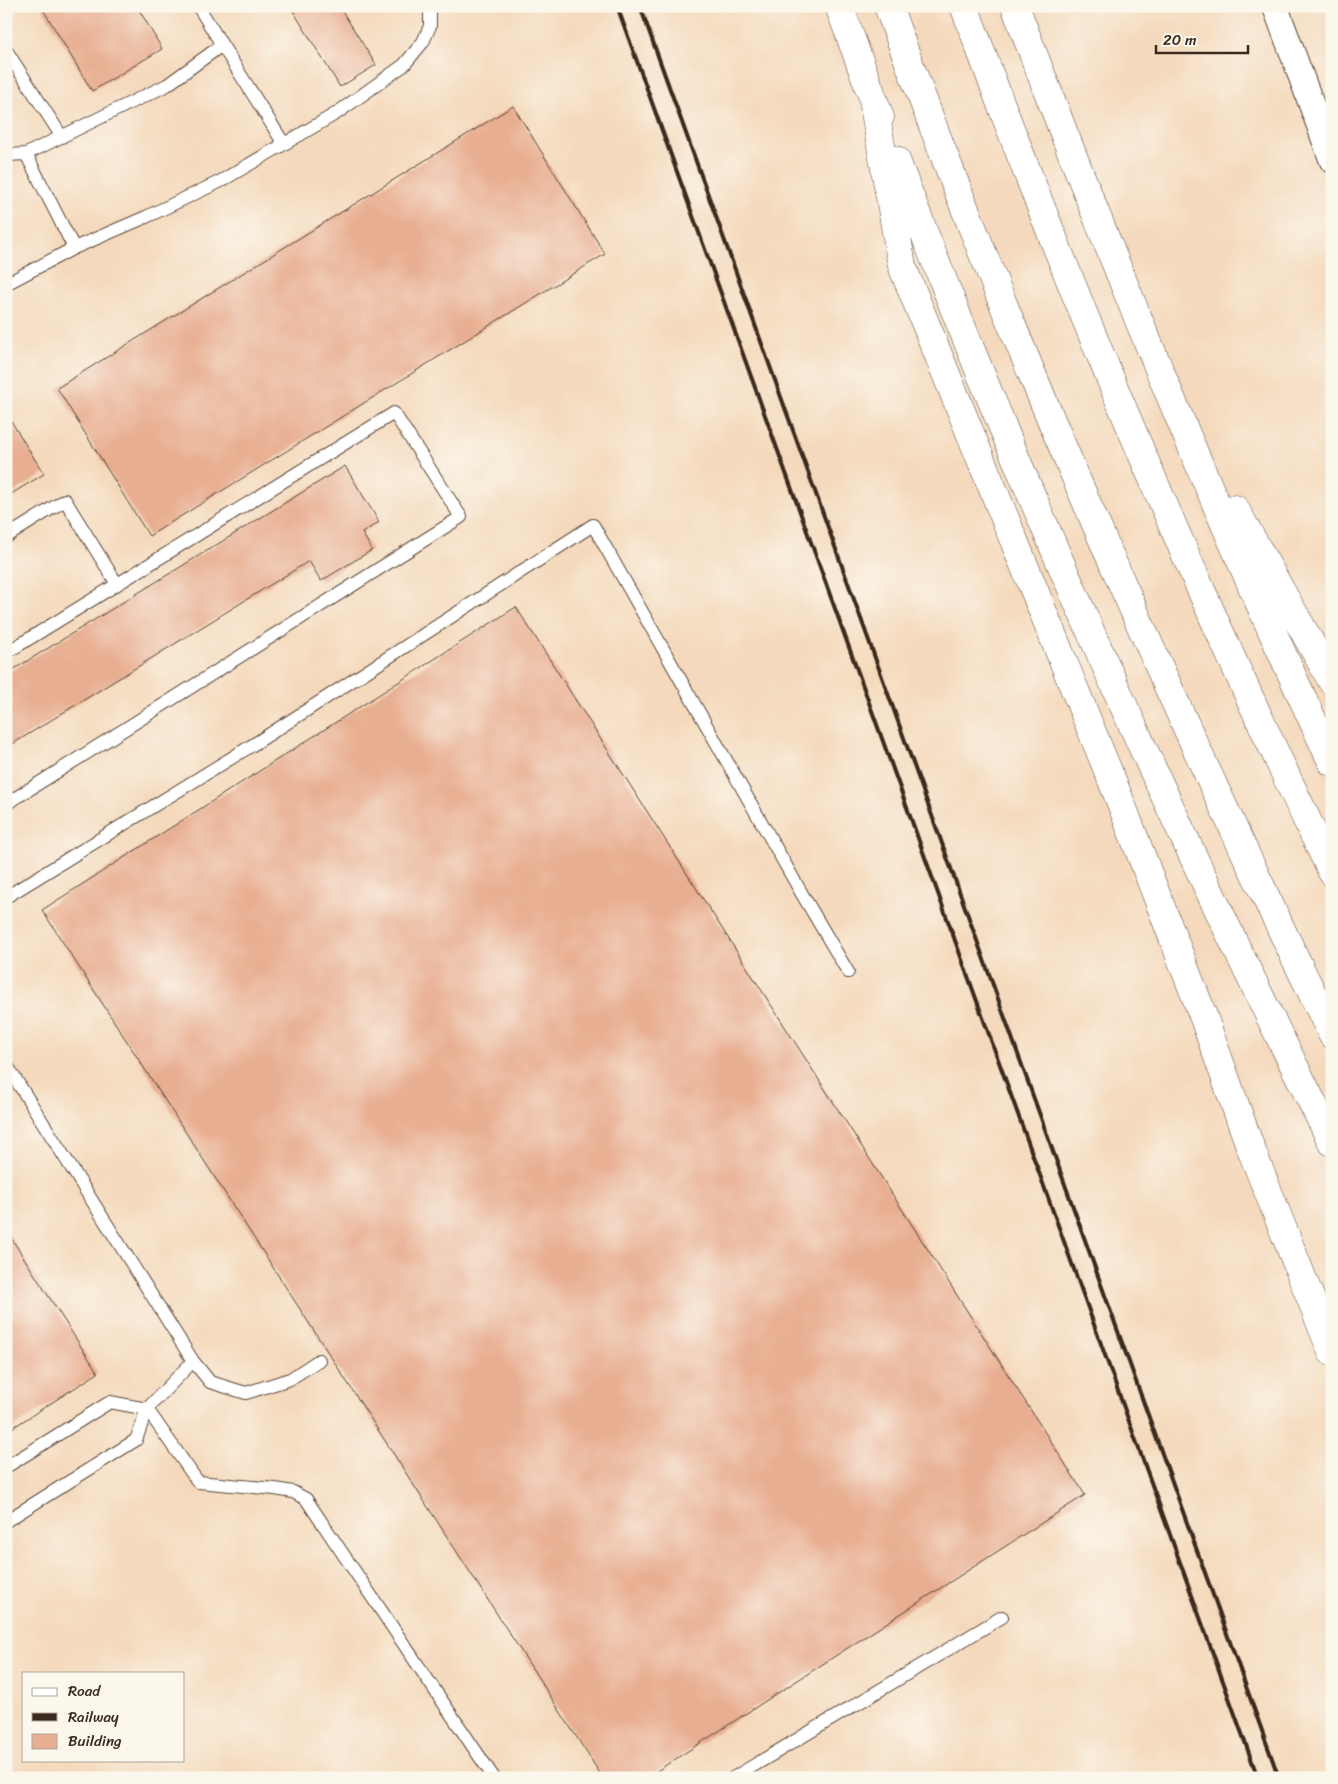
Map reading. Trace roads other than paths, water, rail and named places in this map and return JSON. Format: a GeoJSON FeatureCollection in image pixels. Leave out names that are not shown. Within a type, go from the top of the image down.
{"type":"FeatureCollection","features":[{"type":"Feature","properties":{"kind":"highway"},"geometry":{"type":"LineString","coordinates":[[839,6],[913,206],[1001,421],[1090,629],[1186,843],[1332,1142]]}},
{"type":"Feature","properties":{"kind":"highway"},"geometry":{"type":"LineString","coordinates":[[888,6],[980,244],[1092,514],[1202,764],[1332,1034]]}},
{"type":"Feature","properties":{"kind":"highway"},"geometry":{"type":"LineString","coordinates":[[964,6],[1040,205],[1171,520],[1258,717],[1332,872]]}},
{"type":"Feature","properties":{"kind":"highway"},"geometry":{"type":"LineString","coordinates":[[1015,6],[1084,187],[1170,397],[1241,561],[1332,762]]}},
{"type":"Feature","properties":{"kind":"highway"},"geometry":{"type":"LineString","coordinates":[[873,100],[902,266],[1123,807],[1202,1013],[1251,1149],[1332,1352]]}},
{"type":"Feature","properties":{"kind":"highway"},"geometry":{"type":"LineString","coordinates":[[1170,397],[1332,681]]}},
{"type":"Feature","properties":{"kind":"street"},"geometry":{"type":"LineString","coordinates":[[1275,6],[1332,160]]}},
{"type":"Feature","properties":{"kind":"lane"},"geometry":{"type":"LineString","coordinates":[[198,6],[284,144]]}},
{"type":"Feature","properties":{"kind":"lane"},"geometry":{"type":"LineString","coordinates":[[6,284],[74,248],[222,181],[336,113],[404,65],[424,42],[430,26],[430,6]]}},
{"type":"Feature","properties":{"kind":"lane"},"geometry":{"type":"LineString","coordinates":[[6,155],[26,154],[167,85],[222,45]]}},
{"type":"Feature","properties":{"kind":"lane"},"geometry":{"type":"LineString","coordinates":[[6,50],[62,137]]}},
{"type":"Feature","properties":{"kind":"lane"},"geometry":{"type":"LineString","coordinates":[[26,154],[74,248]]}},
{"type":"Feature","properties":{"kind":"lane"},"geometry":{"type":"LineString","coordinates":[[6,653],[394,413],[461,517],[6,804]]}},
{"type":"Feature","properties":{"kind":"lane"},"geometry":{"type":"LineString","coordinates":[[6,537],[65,500],[117,584]]}},
{"type":"Feature","properties":{"kind":"lane"},"geometry":{"type":"LineString","coordinates":[[6,897],[259,741],[593,524],[797,886],[848,972]]}},
{"type":"Feature","properties":{"kind":"lane"},"geometry":{"type":"LineString","coordinates":[[6,1064],[193,1361],[210,1382],[246,1393],[290,1379],[319,1360]]}},
{"type":"Feature","properties":{"kind":"lane"},"geometry":{"type":"LineString","coordinates":[[6,1521],[136,1440],[147,1409],[193,1361]]}},
{"type":"Feature","properties":{"kind":"lane"},"geometry":{"type":"LineString","coordinates":[[6,1467],[110,1402],[147,1409],[198,1482],[274,1488],[293,1492],[306,1499],[494,1778]]}},
{"type":"Feature","properties":{"kind":"lane"},"geometry":{"type":"LineString","coordinates":[[733,1778],[1002,1617]]}},
{"type":"Feature","properties":{"kind":"railway"},"geometry":{"type":"LineString","coordinates":[[617,6],[1258,1778]]}},
{"type":"Feature","properties":{"kind":"railway"},"geometry":{"type":"LineString","coordinates":[[640,6],[1279,1778]]}}]}
